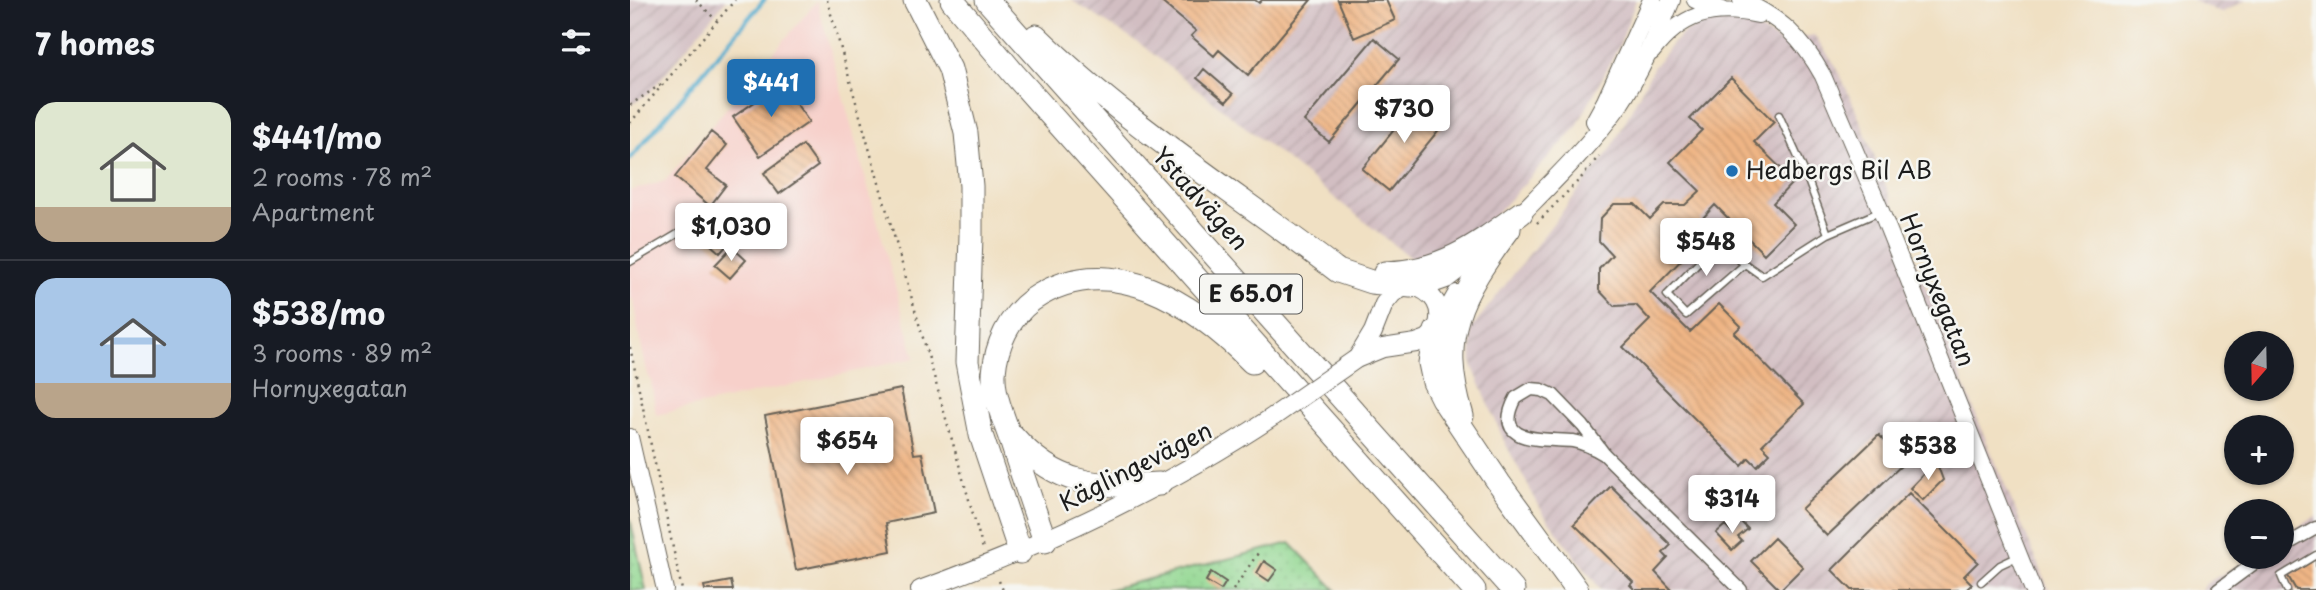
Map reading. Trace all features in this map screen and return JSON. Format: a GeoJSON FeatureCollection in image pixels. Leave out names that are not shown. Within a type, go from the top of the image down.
{"type":"FeatureCollection","features":[{"type":"Feature","properties":{"kind":"highway"},"geometry":{"type":"LineString","coordinates":[[915,0],[950,69],[966,133],[971,186],[967,362],[981,435],[1020,552]]}},
{"type":"Feature","properties":{"kind":"highway","name":"E 65.01"},"geometry":{"type":"LineString","coordinates":[[952,0],[1024,85],[1474,590]]}},
{"type":"Feature","properties":{"kind":"highway","name":"Ystadvägen"},"geometry":{"type":"LineString","coordinates":[[987,0],[1513,590]]}},
{"type":"Feature","properties":{"kind":"highway"},"geometry":{"type":"LineString","coordinates":[[1003,0],[1056,55],[1094,88],[1177,153],[1338,271],[1371,282],[1412,286]]}},
{"type":"Feature","properties":{"kind":"highway"},"geometry":{"type":"LineString","coordinates":[[1295,238],[1349,267],[1371,273],[1409,272],[1449,261],[1483,241],[1521,213]]}},
{"type":"Feature","properties":{"kind":"highway"},"geometry":{"type":"LineString","coordinates":[[1468,436],[1452,380],[1451,349],[1455,324],[1477,276],[1521,213]]}},
{"type":"Feature","properties":{"kind":"highway"},"geometry":{"type":"LineString","coordinates":[[1045,541],[999,406],[994,377],[995,359],[1008,327],[1027,304],[1056,286],[1074,280],[1123,281],[1147,288],[1173,299],[1203,318],[1238,348],[1347,461],[1378,482]]}},
{"type":"Feature","properties":{"kind":"highway"},"geometry":{"type":"LineString","coordinates":[[1437,329],[1430,358],[1432,374],[1441,398],[1577,590]]}},
{"type":"Feature","properties":{"kind":"highway"},"geometry":{"type":"LineString","coordinates":[[1008,431],[1038,461],[1075,480],[1114,486],[1159,484]]}},
{"type":"Feature","properties":{"kind":"main road","name":"Käglingevägen"},"geometry":{"type":"LineString","coordinates":[[1572,160],[1606,101],[1652,0]]}},
{"type":"Feature","properties":{"kind":"main road","name":"Käglingevägen"},"geometry":{"type":"LineString","coordinates":[[1357,358],[1373,332],[1388,298],[1399,290],[1446,279],[1486,248],[1593,138],[1618,105],[1640,68],[1671,0]]}},
{"type":"Feature","properties":{"kind":"main road","name":"Käglingevägen"},"geometry":{"type":"LineString","coordinates":[[920,590],[1045,541],[1159,484],[1234,443],[1357,358],[1383,348],[1422,342],[1437,329],[1486,248]]}},
{"type":"Feature","properties":{"kind":"main road"},"geometry":{"type":"LineString","coordinates":[[1412,286],[1426,292],[1435,300],[1440,317],[1437,329]]}},
{"type":"Feature","properties":{"kind":"street"},"geometry":{"type":"LineString","coordinates":[[1695,0],[1727,11]]}},
{"type":"Feature","properties":{"kind":"street","name":"Hornyxegatan"},"geometry":{"type":"LineString","coordinates":[[1741,0],[1779,21],[1803,43],[1824,76],[2033,590]]}},
{"type":"Feature","properties":{"kind":"street"},"geometry":{"type":"LineString","coordinates":[[1640,68],[1661,41],[1693,16],[1727,11],[1744,12],[1779,21]]}},
{"type":"Feature","properties":{"kind":"street"},"geometry":{"type":"LineString","coordinates":[[1604,454],[1581,443],[1532,440],[1520,435],[1514,430],[1511,418],[1516,398],[1531,389],[1548,392],[1583,426],[1604,454],[1741,590]]}},
{"type":"Feature","properties":{"kind":"street"},"geometry":{"type":"LineString","coordinates":[[630,437],[636,489],[665,590]]}},
{"type":"Feature","properties":{"kind":"street"},"geometry":{"type":"LineString","coordinates":[[2294,540],[2316,528]]}},
{"type":"Feature","properties":{"kind":"street"},"geometry":{"type":"LineString","coordinates":[[2222,588],[2247,569]]}},
{"type":"Feature","properties":{"kind":"lane"},"geometry":{"type":"LineString","coordinates":[[1779,115],[1806,175],[1828,234]]}},
{"type":"Feature","properties":{"kind":"lane"},"geometry":{"type":"LineString","coordinates":[[1745,264],[1686,315],[1667,295],[1717,244],[1762,276],[1828,234],[1881,211]]}},
{"type":"Feature","properties":{"kind":"lane"},"geometry":{"type":"LineString","coordinates":[[630,262],[701,220]]}},
{"type":"Feature","properties":{"kind":"lane"},"geometry":{"type":"LineString","coordinates":[[2287,590],[2281,576],[2316,555]]}},
{"type":"Feature","properties":{"kind":"lane"},"geometry":{"type":"LineString","coordinates":[[1981,582],[2000,565],[2019,556]]}},
{"type":"Feature","properties":{"kind":"path"},"geometry":{"type":"LineString","coordinates":[[696,0],[717,21]]}},
{"type":"Feature","properties":{"kind":"path"},"geometry":{"type":"LineString","coordinates":[[630,123],[735,0]]}},
{"type":"Feature","properties":{"kind":"path"},"geometry":{"type":"LineString","coordinates":[[827,0],[984,553]]}},
{"type":"Feature","properties":{"kind":"path"},"geometry":{"type":"LineString","coordinates":[[630,105],[666,81]]}},
{"type":"Feature","properties":{"kind":"path"},"geometry":{"type":"LineString","coordinates":[[630,347],[682,590]]}},
{"type":"Feature","properties":{"kind":"path"},"geometry":{"type":"LineString","coordinates":[[1233,590],[1260,550]]}},
{"type":"Feature","properties":{"kind":"path"},"geometry":{"type":"LineString","coordinates":[[999,581],[1003,590]]}},
{"type":"Feature","properties":{"kind":"shaded area"},"geometry":{"type":"Polygon","coordinates":[[[630,0],[726,0],[649,93],[630,105],[630,0]]]}},
{"type":"Feature","properties":{"kind":"shaded area"},"geometry":{"type":"Polygon","coordinates":[[[1071,0],[1636,0],[1620,44],[1576,128],[1481,230],[1418,264],[1143,46],[1071,0]]]}},
{"type":"Feature","properties":{"kind":"shaded area"},"geometry":{"type":"Polygon","coordinates":[[[2191,0],[2247,0],[2221,13],[2191,0]]]}},
{"type":"Feature","properties":{"kind":"shaded area"},"geometry":{"type":"Polygon","coordinates":[[[817,1],[915,358],[656,415],[651,380],[633,300],[630,297],[630,191],[665,181],[817,1]]]}},
{"type":"Feature","properties":{"kind":"shaded area"},"geometry":{"type":"Polygon","coordinates":[[[1720,18],[1751,25],[1781,42],[1814,35],[1836,66],[2049,590],[1601,590],[1543,513],[1505,443],[1472,365],[1471,329],[1611,149],[1653,68],[1672,44],[1685,32],[1705,21],[1720,18]]]}},
{"type":"Feature","properties":{"kind":"shaded area"},"geometry":{"type":"Polygon","coordinates":[[[2316,516],[2316,590],[2201,590],[2207,583],[2231,569],[2294,569],[2294,530],[2316,516]]]}},
{"type":"Feature","properties":{"kind":"green space"},"geometry":{"type":"Polygon","coordinates":[[[630,518],[646,590],[630,590],[630,518]]]}},
{"type":"Feature","properties":{"kind":"green space"},"geometry":{"type":"Polygon","coordinates":[[[1290,543],[1336,590],[1106,590],[1290,543]]]}},
{"type":"Feature","properties":{"kind":"building"},"geometry":{"type":"Polygon","coordinates":[[[1159,0],[1255,0],[1259,3],[1262,0],[1311,0],[1248,75],[1219,50],[1214,56],[1191,36],[1196,31],[1159,0]]]}},
{"type":"Feature","properties":{"kind":"building"},"geometry":{"type":"Polygon","coordinates":[[[1338,0],[1386,0],[1395,20],[1354,38],[1338,0]]]}},
{"type":"Feature","properties":{"kind":"building"},"geometry":{"type":"Polygon","coordinates":[[[1374,38],[1399,59],[1329,142],[1304,121],[1374,38]]]}},
{"type":"Feature","properties":{"kind":"building"},"geometry":{"type":"Polygon","coordinates":[[[1204,69],[1233,94],[1226,102],[1197,78],[1204,69]]]}},
{"type":"Feature","properties":{"kind":"building"},"geometry":{"type":"Polygon","coordinates":[[[1731,78],[1774,122],[1754,142],[1794,181],[1773,203],[1794,224],[1764,254],[1715,205],[1701,220],[1700,241],[1650,292],[1690,332],[1719,304],[1741,326],[1734,333],[1804,404],[1762,445],[1770,453],[1757,466],[1749,458],[1742,466],[1623,347],[1650,320],[1636,305],[1614,306],[1599,290],[1599,269],[1612,255],[1599,241],[1600,219],[1614,204],[1635,204],[1650,219],[1664,205],[1685,205],[1700,191],[1670,162],[1702,130],[1690,119],[1731,78]]]}},
{"type":"Feature","properties":{"kind":"building"},"geometry":{"type":"Polygon","coordinates":[[[782,83],[809,122],[760,156],[733,117],[782,83]]]}},
{"type":"Feature","properties":{"kind":"building"},"geometry":{"type":"Polygon","coordinates":[[[1419,99],[1446,121],[1389,191],[1362,169],[1419,99]]]}},
{"type":"Feature","properties":{"kind":"building"},"geometry":{"type":"Polygon","coordinates":[[[711,132],[727,145],[707,170],[726,185],[710,206],[675,177],[711,132]]]}},
{"type":"Feature","properties":{"kind":"building"},"geometry":{"type":"Polygon","coordinates":[[[803,145],[818,166],[779,194],[764,173],[803,145]]]}},
{"type":"Feature","properties":{"kind":"building"},"geometry":{"type":"Polygon","coordinates":[[[726,209],[745,225],[720,253],[702,237],[726,209]]]}},
{"type":"Feature","properties":{"kind":"building"},"geometry":{"type":"Polygon","coordinates":[[[732,247],[746,260],[730,278],[715,265],[732,247]]]}},
{"type":"Feature","properties":{"kind":"building"},"geometry":{"type":"Polygon","coordinates":[[[901,389],[914,454],[922,453],[934,513],[886,523],[891,551],[796,570],[765,416],[901,389]]]}},
{"type":"Feature","properties":{"kind":"building"},"geometry":{"type":"Polygon","coordinates":[[[1879,435],[1905,462],[1827,536],[1801,509],[1879,435]]]}},
{"type":"Feature","properties":{"kind":"building"},"geometry":{"type":"Polygon","coordinates":[[[1936,461],[1943,480],[1923,500],[1910,488],[1936,461]]]}},
{"type":"Feature","properties":{"kind":"building"},"geometry":{"type":"Polygon","coordinates":[[[1611,486],[1671,545],[1663,553],[1668,558],[1655,572],[1672,590],[1635,590],[1630,585],[1633,582],[1574,524],[1611,486]]]}},
{"type":"Feature","properties":{"kind":"building"},"geometry":{"type":"Polygon","coordinates":[[[1909,493],[1978,562],[1964,576],[1972,584],[1966,590],[1852,590],[1832,570],[1909,493]]]}},
{"type":"Feature","properties":{"kind":"building"},"geometry":{"type":"Polygon","coordinates":[[[1740,521],[1748,529],[1738,537],[1742,541],[1732,550],[1716,533],[1725,525],[1731,531],[1740,521]]]}},
{"type":"Feature","properties":{"kind":"building"},"geometry":{"type":"Polygon","coordinates":[[[1774,538],[1803,567],[1780,590],[1751,561],[1774,538]]]}},
{"type":"Feature","properties":{"kind":"building"},"geometry":{"type":"Polygon","coordinates":[[[2316,559],[2316,590],[2296,590],[2288,576],[2316,559]]]}},
{"type":"Feature","properties":{"kind":"building"},"geometry":{"type":"Polygon","coordinates":[[[1264,561],[1277,570],[1269,581],[1257,573],[1264,561]]]}},
{"type":"Feature","properties":{"kind":"building"},"geometry":{"type":"Polygon","coordinates":[[[1211,572],[1226,582],[1221,590],[1206,581],[1211,572]]]}},
{"type":"Feature","properties":{"kind":"building"},"geometry":{"type":"Polygon","coordinates":[[[731,581],[733,590],[705,590],[704,586],[731,581]]]}},
{"type":"Feature","properties":{"kind":"waterway"},"geometry":{"type":"LineString","coordinates":[[630,159],[764,0]]}},
{"type":"Feature","properties":{"kind":"place","name":"Hedbergs Bil AB"},"geometry":{"type":"Point","coordinates":[1732,171]}}]}
